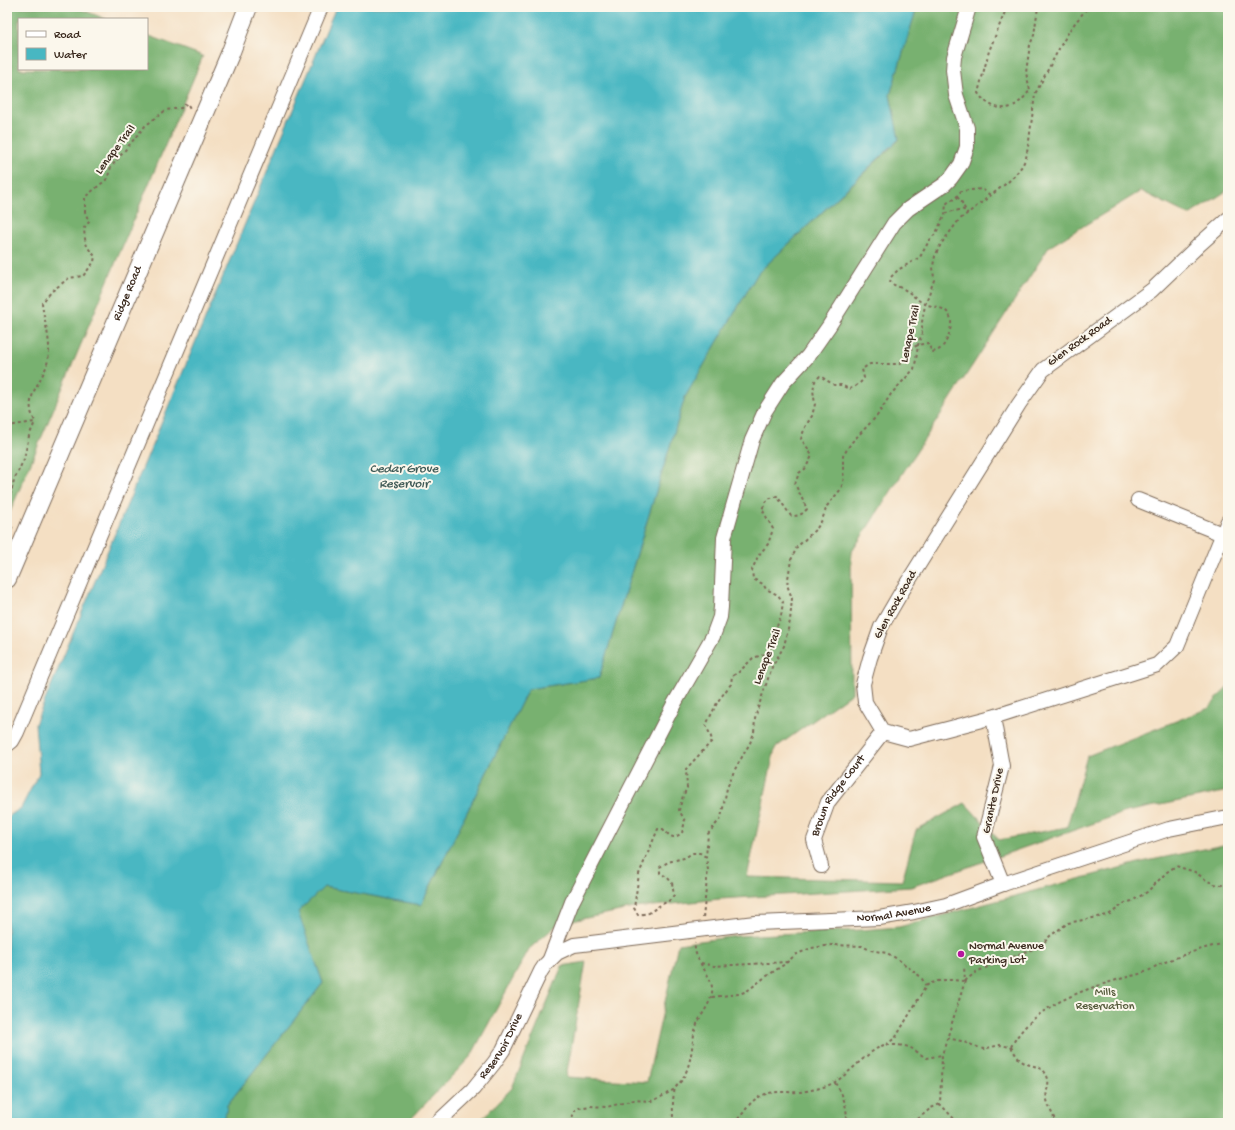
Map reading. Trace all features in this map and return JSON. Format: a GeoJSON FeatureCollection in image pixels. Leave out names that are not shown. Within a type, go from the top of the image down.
{"type":"FeatureCollection","features":[{"type":"Feature","properties":{"kind":"main road","name":"Ridge Road"},"geometry":{"type":"LineString","coordinates":[[7,579],[230,54],[248,7]]}},
{"type":"Feature","properties":{"kind":"street"},"geometry":{"type":"LineString","coordinates":[[7,745],[12,741],[17,732],[321,7]]}},
{"type":"Feature","properties":{"kind":"street"},"geometry":{"type":"LineString","coordinates":[[550,959],[572,902],[674,704],[713,636],[720,617],[724,538],[752,440],[763,415],[783,383],[808,356],[829,326],[894,223],[915,204],[945,184],[954,175],[961,164],[966,147],[967,128],[956,96],[953,70],[954,57],[969,7]]}},
{"type":"Feature","properties":{"kind":"street","name":"Glen Rock Road"},"geometry":{"type":"LineString","coordinates":[[883,732],[865,702],[863,684],[881,627],[903,589],[1019,404],[1042,370],[1152,290],[1228,219]]}},
{"type":"Feature","properties":{"kind":"street"},"geometry":{"type":"LineString","coordinates":[[1138,500],[1222,534]]}},
{"type":"Feature","properties":{"kind":"street"},"geometry":{"type":"LineString","coordinates":[[883,732],[910,740],[993,717],[1158,666],[1177,646],[1228,521]]}},
{"type":"Feature","properties":{"kind":"street","name":"Granite Drive"},"geometry":{"type":"LineString","coordinates":[[993,717],[1002,766],[984,837],[1003,884]]}},
{"type":"Feature","properties":{"kind":"street","name":"Brown Ridge Court"},"geometry":{"type":"LineString","coordinates":[[821,866],[814,840],[828,802],[883,732]]}},
{"type":"Feature","properties":{"kind":"street","name":"Normal Avenue"},"geometry":{"type":"LineString","coordinates":[[550,959],[557,953],[574,946],[755,923],[879,918],[914,912],[946,905],[1003,884],[1169,829],[1228,817]]}},
{"type":"Feature","properties":{"kind":"street","name":"Reservoir Drive"},"geometry":{"type":"LineString","coordinates":[[437,1123],[473,1089],[494,1064],[503,1050],[540,971],[550,959]]}},
{"type":"Feature","properties":{"kind":"path"},"geometry":{"type":"LineString","coordinates":[[1007,7],[988,51],[978,93],[983,101],[990,105],[999,108],[1009,108],[1019,103],[1030,90]]}},
{"type":"Feature","properties":{"kind":"path"},"geometry":{"type":"LineString","coordinates":[[1035,94],[1030,90],[1026,73],[1038,7]]}},
{"type":"Feature","properties":{"kind":"path","name":"Lenape Trail"},"geometry":{"type":"LineString","coordinates":[[712,997],[712,988],[709,978],[696,955],[695,945],[704,915],[708,870],[706,857],[708,834],[721,818],[727,788],[734,771],[752,738],[758,708],[772,667],[784,646],[790,621],[792,598],[787,585],[791,560],[797,547],[820,524],[827,506],[842,488],[844,478],[842,471],[843,456],[851,443],[877,416],[891,394],[914,369],[918,345],[922,333],[922,322],[926,304],[934,280],[933,266],[935,256],[941,244],[955,225],[990,195],[1008,182],[1016,174],[1026,158],[1035,94],[1071,28],[1088,7]]}},
{"type":"Feature","properties":{"kind":"path","name":"Lenape Trail"},"geometry":{"type":"LineString","coordinates":[[35,422],[31,411],[31,404],[34,391],[47,364],[48,329],[43,317],[42,303],[52,291],[69,278],[83,276],[94,262],[95,256],[87,248],[85,243],[84,228],[89,222],[85,212],[85,197],[107,179],[111,167],[146,126],[166,110],[181,108],[187,103],[199,126]]}},
{"type":"Feature","properties":{"kind":"path"},"geometry":{"type":"LineString","coordinates":[[706,857],[700,853],[693,852],[684,858],[668,862],[660,867],[660,873],[672,883],[674,895],[670,900],[649,913],[638,915],[634,908],[639,874],[658,829],[663,829],[671,837],[675,838],[682,833],[684,821],[679,810],[687,788],[686,769],[712,741],[712,736],[708,732],[706,725],[718,701],[731,684],[732,676],[738,673],[753,658],[765,654],[775,645],[777,641],[777,626],[781,616],[783,602],[778,595],[766,589],[763,584],[753,579],[752,570],[758,556],[772,537],[773,529],[762,509],[768,499],[777,496],[791,516],[799,516],[807,509],[795,484],[799,473],[805,469],[812,456],[801,439],[805,427],[812,416],[815,404],[812,390],[815,381],[820,376],[834,385],[841,385],[849,389],[858,385],[864,378],[862,369],[870,364],[900,364],[910,349],[918,345],[928,343],[932,352],[937,352],[942,348],[952,328],[950,314],[942,308],[926,304],[890,283],[891,277],[898,270],[920,257],[929,241],[936,233],[945,214],[946,204],[950,200],[957,197],[962,191],[965,190],[982,189],[990,195]]}},
{"type":"Feature","properties":{"kind":"path"},"geometry":{"type":"LineString","coordinates":[[957,197],[968,214]]}},
{"type":"Feature","properties":{"kind":"path"},"geometry":{"type":"LineString","coordinates":[[945,214],[962,209],[968,214]]}},
{"type":"Feature","properties":{"kind":"path"},"geometry":{"type":"LineString","coordinates":[[7,426],[35,422]]}},
{"type":"Feature","properties":{"kind":"path"},"geometry":{"type":"LineString","coordinates":[[7,500],[24,459],[29,436],[35,422]]}},
{"type":"Feature","properties":{"kind":"path"},"geometry":{"type":"LineString","coordinates":[[733,1123],[745,1112],[750,1103],[762,1095],[769,1093],[813,1090],[835,1083],[872,1052],[884,1045],[889,1044],[896,1037],[926,986],[934,981],[949,979],[966,981],[976,972],[1021,953],[1040,947],[1050,936],[1068,924],[1110,914],[1125,903],[1132,901],[1147,892],[1167,872],[1176,866],[1196,872],[1214,884],[1228,886]]}},
{"type":"Feature","properties":{"kind":"path"},"geometry":{"type":"LineString","coordinates":[[1011,1047],[1017,1035],[1042,1012],[1063,1000],[1109,982],[1147,972],[1158,965],[1197,951],[1228,943]]}},
{"type":"Feature","properties":{"kind":"path"},"geometry":{"type":"LineString","coordinates":[[570,1123],[575,1110],[579,1108],[590,1106],[607,1106],[634,1100],[651,1101],[662,1097],[675,1088],[683,1079],[690,1062],[693,1034],[700,1016],[712,997],[739,994],[747,991],[788,962],[794,955],[811,948],[862,946],[870,950],[887,953],[899,960],[921,977],[926,986]]}},
{"type":"Feature","properties":{"kind":"path"},"geometry":{"type":"LineString","coordinates":[[701,963],[714,966],[788,962]]}},
{"type":"Feature","properties":{"kind":"path"},"geometry":{"type":"LineString","coordinates":[[958,1123],[940,1104],[942,1055],[966,981],[964,966]]}},
{"type":"Feature","properties":{"kind":"path"},"geometry":{"type":"LineString","coordinates":[[947,1038],[961,1041],[983,1049],[1000,1045],[1011,1047]]}},
{"type":"Feature","properties":{"kind":"path"},"geometry":{"type":"LineString","coordinates":[[884,1045],[905,1045],[914,1049],[926,1058],[942,1055]]}},
{"type":"Feature","properties":{"kind":"path"},"geometry":{"type":"LineString","coordinates":[[1011,1047],[1016,1056],[1024,1063],[1043,1070],[1049,1086],[1046,1092],[1046,1098],[1056,1123]]}},
{"type":"Feature","properties":{"kind":"path"},"geometry":{"type":"LineString","coordinates":[[835,1083],[839,1088],[846,1104],[847,1123]]}},
{"type":"Feature","properties":{"kind":"path"},"geometry":{"type":"LineString","coordinates":[[674,1123],[673,1101],[675,1088]]}},
{"type":"Feature","properties":{"kind":"path"},"geometry":{"type":"LineString","coordinates":[[913,1123],[931,1108],[940,1104]]}},
{"type":"Feature","properties":{"kind":"green space"},"geometry":{"type":"Polygon","coordinates":[[[7,7],[75,7],[103,18],[18,18],[18,70],[148,70],[148,35],[203,56],[7,519],[7,7]]]}},
{"type":"Feature","properties":{"kind":"green space"},"geometry":{"type":"Polygon","coordinates":[[[917,7],[1228,7],[1228,190],[1189,215],[1141,191],[1049,247],[851,553],[852,693],[775,748],[747,877],[902,881],[916,830],[965,803],[999,840],[1067,827],[1087,756],[1209,708],[1228,686],[1228,791],[1126,812],[911,887],[720,899],[634,908],[558,924],[529,949],[471,1056],[407,1123],[224,1123],[227,1105],[323,983],[297,912],[324,887],[421,905],[528,689],[599,678],[685,397],[758,273],[899,140],[890,95],[917,7]]]}},
{"type":"Feature","properties":{"kind":"green space","name":"Mills Reservation"},"geometry":{"type":"Polygon","coordinates":[[[1228,844],[1228,1123],[478,1123],[512,1088],[562,966],[586,962],[566,1077],[647,1082],[678,944],[737,936],[899,927],[1142,862],[1228,844]]]}},
{"type":"Feature","properties":{"kind":"water","name":"Cedar Grove Reservoir"},"geometry":{"type":"Polygon","coordinates":[[[336,7],[917,7],[890,95],[899,139],[758,273],[685,397],[599,678],[528,689],[421,905],[324,887],[298,912],[323,983],[227,1105],[224,1123],[7,1123],[7,823],[9,816],[21,808],[39,773],[35,724],[336,7]]]}},
{"type":"Feature","properties":{"kind":"place","name":"Normal Avenue Parking Lot"},"geometry":{"type":"Point","coordinates":[961,954]}}]}
